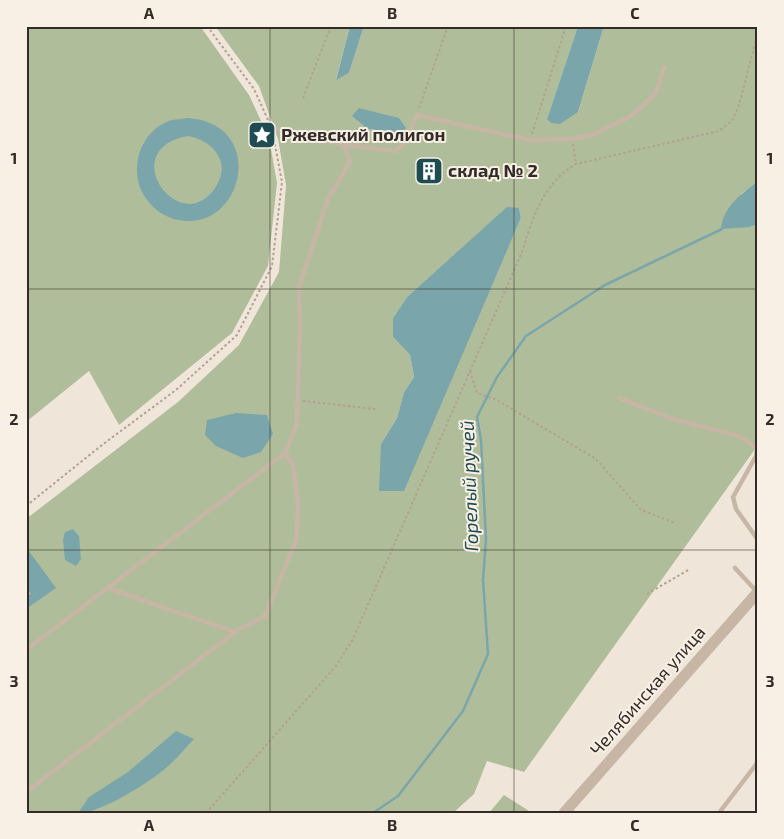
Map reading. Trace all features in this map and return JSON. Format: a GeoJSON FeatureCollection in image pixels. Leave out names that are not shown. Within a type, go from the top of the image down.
{"type":"FeatureCollection","features":[{"type":"Feature","properties":{"kind":"street","name":"Челябинская улица"},"geometry":{"type":"LineString","coordinates":[[564,813],[758,592]]}},
{"type":"Feature","properties":{"kind":"lane"},"geometry":{"type":"LineString","coordinates":[[271,128],[344,144],[395,151],[404,144],[417,115],[530,140],[572,139],[592,134],[631,116],[655,94],[665,67]]}},
{"type":"Feature","properties":{"kind":"lane"},"geometry":{"type":"LineString","coordinates":[[26,650],[110,589],[285,452],[297,424],[300,326],[299,287],[328,199],[350,162],[344,144]]}},
{"type":"Feature","properties":{"kind":"lane"},"geometry":{"type":"LineString","coordinates":[[619,398],[673,419],[739,436],[756,448],[756,456],[733,497],[736,509],[758,540]]}},
{"type":"Feature","properties":{"kind":"lane"},"geometry":{"type":"LineString","coordinates":[[26,792],[236,632],[265,616],[297,538],[298,502],[294,464],[285,452]]}},
{"type":"Feature","properties":{"kind":"lane"},"geometry":{"type":"LineString","coordinates":[[735,568],[758,592]]}},
{"type":"Feature","properties":{"kind":"lane"},"geometry":{"type":"LineString","coordinates":[[110,589],[236,632]]}},
{"type":"Feature","properties":{"kind":"lane"},"geometry":{"type":"LineString","coordinates":[[719,813],[758,762]]}},
{"type":"Feature","properties":{"kind":"path"},"geometry":{"type":"LineString","coordinates":[[26,506],[102,445],[176,390],[237,336],[272,266],[282,182],[271,128],[254,89],[207,26]]}},
{"type":"Feature","properties":{"kind":"path"},"geometry":{"type":"LineString","coordinates":[[303,98],[331,26]]}},
{"type":"Feature","properties":{"kind":"path"},"geometry":{"type":"LineString","coordinates":[[417,115],[448,26]]}},
{"type":"Feature","properties":{"kind":"path"},"geometry":{"type":"LineString","coordinates":[[530,140],[566,26]]}},
{"type":"Feature","properties":{"kind":"path"},"geometry":{"type":"LineString","coordinates":[[206,813],[336,666],[353,639],[522,252],[530,224],[550,184],[562,172],[576,164],[719,131],[732,121],[739,105],[758,32]]}},
{"type":"Feature","properties":{"kind":"path"},"geometry":{"type":"LineString","coordinates":[[572,139],[576,164]]}},
{"type":"Feature","properties":{"kind":"path"},"geometry":{"type":"LineString","coordinates":[[470,370],[477,393],[495,399],[596,459],[641,510],[675,523]]}},
{"type":"Feature","properties":{"kind":"path"},"geometry":{"type":"LineString","coordinates":[[298,400],[375,409]]}},
{"type":"Feature","properties":{"kind":"path"},"geometry":{"type":"LineString","coordinates":[[647,594],[675,580],[690,569]]}},
{"type":"Feature","properties":{"kind":"green space"},"geometry":{"type":"Polygon","coordinates":[[[26,26],[200,26],[249,95],[269,138],[277,183],[268,266],[232,333],[119,425],[89,371],[26,422],[26,26]]]}},
{"type":"Feature","properties":{"kind":"green space"},"geometry":{"type":"Polygon","coordinates":[[[215,26],[350,26],[336,79],[349,73],[364,26],[578,26],[547,119],[578,112],[604,26],[758,26],[758,181],[741,194],[750,227],[758,224],[758,445],[524,772],[487,761],[474,794],[453,813],[26,813],[26,519],[178,402],[239,345],[279,272],[286,185],[278,139],[259,86],[215,26]],[[399,118],[368,129],[384,131],[398,137],[399,118]],[[507,208],[407,297],[393,318],[393,337],[410,355],[414,377],[404,392],[397,418],[381,444],[429,429],[521,218],[519,208],[507,208]]]}},
{"type":"Feature","properties":{"kind":"green space"},"geometry":{"type":"Polygon","coordinates":[[[504,795],[529,811],[489,813],[504,795]]]}},
{"type":"Feature","properties":{"kind":"water"},"geometry":{"type":"Polygon","coordinates":[[[350,26],[364,26],[349,73],[336,80],[350,26]]]}},
{"type":"Feature","properties":{"kind":"water"},"geometry":{"type":"Polygon","coordinates":[[[578,26],[604,26],[578,112],[560,124],[551,123],[547,119],[578,26]]]}},
{"type":"Feature","properties":{"kind":"water"},"geometry":{"type":"Polygon","coordinates":[[[359,108],[399,118],[406,128],[399,137],[384,131],[368,129],[352,116],[359,108]]]}},
{"type":"Feature","properties":{"kind":"water"},"geometry":{"type":"Polygon","coordinates":[[[188,118],[205,121],[224,132],[235,147],[239,165],[236,183],[229,199],[216,212],[199,220],[178,220],[159,212],[145,197],[137,176],[139,154],[150,134],[159,126],[169,121],[188,118]],[[188,136],[166,144],[156,157],[155,172],[161,186],[172,198],[186,204],[201,201],[215,188],[222,170],[218,154],[206,143],[188,136]]]}},
{"type":"Feature","properties":{"kind":"water"},"geometry":{"type":"Polygon","coordinates":[[[758,181],[758,224],[750,227],[721,229],[722,221],[729,208],[739,196],[758,181]]]}},
{"type":"Feature","properties":{"kind":"water"},"geometry":{"type":"Polygon","coordinates":[[[507,207],[519,208],[521,218],[404,491],[379,491],[381,444],[397,418],[404,392],[414,377],[410,355],[393,337],[393,318],[407,297],[507,207]]]}},
{"type":"Feature","properties":{"kind":"water"},"geometry":{"type":"Polygon","coordinates":[[[236,413],[267,415],[273,434],[261,452],[243,458],[216,446],[205,435],[207,420],[236,413]]]}},
{"type":"Feature","properties":{"kind":"water"},"geometry":{"type":"Polygon","coordinates":[[[73,529],[79,536],[81,559],[76,566],[65,560],[63,540],[65,532],[73,529]]]}},
{"type":"Feature","properties":{"kind":"water"},"geometry":{"type":"Polygon","coordinates":[[[26,547],[56,588],[26,609],[26,596],[31,594],[26,587],[26,547]]]}},
{"type":"Feature","properties":{"kind":"water"},"geometry":{"type":"Polygon","coordinates":[[[176,731],[194,739],[167,767],[137,789],[112,803],[88,812],[78,813],[89,797],[128,772],[176,731]]]}},
{"type":"Feature","properties":{"kind":"waterway","name":"Горелый ручей"},"geometry":{"type":"LineString","coordinates":[[373,813],[398,796],[463,711],[488,654],[483,580],[486,539],[481,440],[477,417],[497,377],[526,336],[605,285],[722,229]]}},
{"type":"Feature","properties":{"kind":"place","name":"Ржевский полигон"},"geometry":{"type":"Point","coordinates":[262,135]}},
{"type":"Feature","properties":{"kind":"place","name":"склад № 2"},"geometry":{"type":"Point","coordinates":[429,171]}}]}
